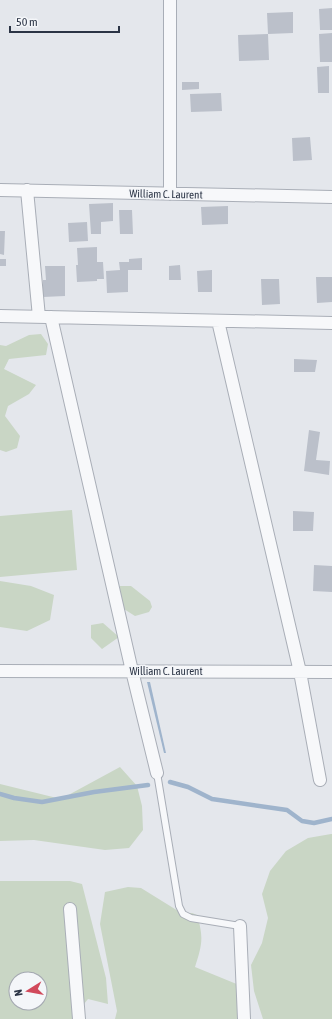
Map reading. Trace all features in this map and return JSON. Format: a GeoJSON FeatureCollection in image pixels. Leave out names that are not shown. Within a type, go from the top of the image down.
{"type":"FeatureCollection","features":[{"type":"Feature","properties":{"kind":"street"},"geometry":{"type":"LineString","coordinates":[[170,0],[170,194]]}},
{"type":"Feature","properties":{"kind":"street","name":"William C. Laurent"},"geometry":{"type":"LineString","coordinates":[[0,190],[332,197]]}},
{"type":"Feature","properties":{"kind":"street"},"geometry":{"type":"LineString","coordinates":[[27,190],[39,317]]}},
{"type":"Feature","properties":{"kind":"street"},"geometry":{"type":"LineString","coordinates":[[0,316],[332,323]]}},
{"type":"Feature","properties":{"kind":"street"},"geometry":{"type":"LineString","coordinates":[[51,317],[132,671],[157,773]]}},
{"type":"Feature","properties":{"kind":"street"},"geometry":{"type":"LineString","coordinates":[[218,320],[300,672],[320,780]]}},
{"type":"Feature","properties":{"kind":"street","name":"William C. Laurent"},"geometry":{"type":"LineString","coordinates":[[0,670],[332,672]]}},
{"type":"Feature","properties":{"kind":"street"},"geometry":{"type":"LineString","coordinates":[[70,909],[80,1019]]}},
{"type":"Feature","properties":{"kind":"street"},"geometry":{"type":"LineString","coordinates":[[240,926],[244,1019]]}},
{"type":"Feature","properties":{"kind":"lane"},"geometry":{"type":"LineString","coordinates":[[157,773],[179,906],[183,914],[191,918],[240,926]]}},
{"type":"Feature","properties":{"kind":"green space"},"geometry":{"type":"Polygon","coordinates":[[[41,334],[48,344],[46,355],[9,359],[4,369],[36,385],[29,394],[8,406],[5,416],[20,436],[17,448],[6,452],[0,450],[0,345],[6,346],[29,335],[41,334]]]}},
{"type":"Feature","properties":{"kind":"green space"},"geometry":{"type":"Polygon","coordinates":[[[72,510],[77,570],[0,577],[0,516],[72,510]]]}},
{"type":"Feature","properties":{"kind":"green space"},"geometry":{"type":"Polygon","coordinates":[[[0,581],[31,586],[54,595],[50,620],[27,631],[0,627],[0,581]]]}},
{"type":"Feature","properties":{"kind":"green space"},"geometry":{"type":"Polygon","coordinates":[[[120,586],[131,586],[150,601],[152,607],[149,612],[135,616],[116,604],[120,586]]]}},
{"type":"Feature","properties":{"kind":"green space"},"geometry":{"type":"Polygon","coordinates":[[[103,623],[119,637],[102,649],[91,638],[91,625],[103,623]]]}},
{"type":"Feature","properties":{"kind":"green space"},"geometry":{"type":"Polygon","coordinates":[[[120,767],[137,786],[142,806],[143,830],[129,848],[105,850],[34,840],[0,841],[0,784],[61,799],[120,767]]]}},
{"type":"Feature","properties":{"kind":"green space"},"geometry":{"type":"Polygon","coordinates":[[[332,834],[332,1019],[263,1019],[254,991],[251,965],[262,943],[268,918],[262,894],[270,871],[286,851],[308,838],[332,834]]]}},
{"type":"Feature","properties":{"kind":"green space"},"geometry":{"type":"Polygon","coordinates":[[[0,881],[70,881],[82,884],[106,978],[108,1004],[88,999],[80,1009],[79,1019],[0,1019],[0,881]]]}},
{"type":"Feature","properties":{"kind":"green space"},"geometry":{"type":"Polygon","coordinates":[[[128,887],[141,888],[183,914],[192,913],[197,915],[201,930],[201,941],[195,967],[239,985],[238,1019],[115,1019],[117,1011],[100,924],[105,892],[128,887]]]}},
{"type":"Feature","properties":{"kind":"water"},"geometry":{"type":"Polygon","coordinates":[[[147,682],[150,682],[166,753],[164,753],[147,682]]]}},
{"type":"Feature","properties":{"kind":"building"},"geometry":{"type":"Polygon","coordinates":[[[332,8],[332,30],[320,30],[319,9],[332,8]]]}},
{"type":"Feature","properties":{"kind":"building"},"geometry":{"type":"Polygon","coordinates":[[[293,12],[293,33],[268,34],[267,13],[293,12]]]}},
{"type":"Feature","properties":{"kind":"building"},"geometry":{"type":"Polygon","coordinates":[[[332,33],[332,62],[320,62],[319,34],[332,33]]]}},
{"type":"Feature","properties":{"kind":"building"},"geometry":{"type":"Polygon","coordinates":[[[268,34],[269,60],[239,61],[238,35],[268,34]]]}},
{"type":"Feature","properties":{"kind":"building"},"geometry":{"type":"Polygon","coordinates":[[[329,66],[329,93],[318,93],[317,67],[329,66]]]}},
{"type":"Feature","properties":{"kind":"building"},"geometry":{"type":"Polygon","coordinates":[[[182,82],[199,82],[199,89],[182,90],[182,82]]]}},
{"type":"Feature","properties":{"kind":"building"},"geometry":{"type":"Polygon","coordinates":[[[221,93],[222,111],[191,112],[190,94],[221,93]]]}},
{"type":"Feature","properties":{"kind":"building"},"geometry":{"type":"Polygon","coordinates":[[[310,137],[312,160],[293,161],[292,138],[310,137]]]}},
{"type":"Feature","properties":{"kind":"building"},"geometry":{"type":"Polygon","coordinates":[[[113,203],[113,221],[101,222],[101,234],[91,234],[89,204],[113,203]]]}},
{"type":"Feature","properties":{"kind":"building"},"geometry":{"type":"Polygon","coordinates":[[[228,206],[228,224],[202,225],[201,207],[228,206]]]}},
{"type":"Feature","properties":{"kind":"building"},"geometry":{"type":"Polygon","coordinates":[[[119,210],[132,210],[133,234],[120,234],[119,210]]]}},
{"type":"Feature","properties":{"kind":"building"},"geometry":{"type":"Polygon","coordinates":[[[87,222],[88,241],[69,242],[68,223],[87,222]]]}},
{"type":"Feature","properties":{"kind":"building"},"geometry":{"type":"Polygon","coordinates":[[[0,231],[5,231],[4,255],[0,254],[0,231]]]}},
{"type":"Feature","properties":{"kind":"building"},"geometry":{"type":"Polygon","coordinates":[[[97,247],[97,262],[103,262],[104,279],[97,279],[97,281],[77,282],[77,248],[97,247]]]}},
{"type":"Feature","properties":{"kind":"building"},"geometry":{"type":"Polygon","coordinates":[[[142,258],[142,270],[128,270],[128,292],[107,293],[106,271],[120,270],[119,262],[129,262],[129,259],[142,258]]]}},
{"type":"Feature","properties":{"kind":"building"},"geometry":{"type":"Polygon","coordinates":[[[0,259],[6,259],[6,266],[0,266],[0,259]]]}},
{"type":"Feature","properties":{"kind":"building"},"geometry":{"type":"Polygon","coordinates":[[[180,265],[181,280],[169,280],[169,266],[180,265]]]}},
{"type":"Feature","properties":{"kind":"building"},"geometry":{"type":"Polygon","coordinates":[[[45,266],[65,266],[65,296],[43,297],[43,280],[46,280],[45,266]]]}},
{"type":"Feature","properties":{"kind":"building"},"geometry":{"type":"Polygon","coordinates":[[[212,270],[212,292],[198,292],[197,271],[212,270]]]}},
{"type":"Feature","properties":{"kind":"building"},"geometry":{"type":"Polygon","coordinates":[[[316,277],[332,277],[332,302],[317,303],[316,277]]]}},
{"type":"Feature","properties":{"kind":"building"},"geometry":{"type":"Polygon","coordinates":[[[261,279],[279,279],[280,304],[262,305],[261,279]]]}},
{"type":"Feature","properties":{"kind":"building"},"geometry":{"type":"Polygon","coordinates":[[[294,359],[317,360],[315,372],[294,372],[294,359]]]}},
{"type":"Feature","properties":{"kind":"building"},"geometry":{"type":"Polygon","coordinates":[[[309,430],[320,432],[316,460],[330,461],[329,475],[304,471],[309,430]]]}},
{"type":"Feature","properties":{"kind":"building"},"geometry":{"type":"Polygon","coordinates":[[[293,511],[314,512],[313,531],[293,531],[293,511]]]}},
{"type":"Feature","properties":{"kind":"building"},"geometry":{"type":"Polygon","coordinates":[[[314,565],[332,566],[332,592],[313,591],[314,565]]]}},
{"type":"Feature","properties":{"kind":"waterway"},"geometry":{"type":"LineString","coordinates":[[170,782],[188,787],[212,799],[287,810],[302,821],[314,823],[332,819]]}},
{"type":"Feature","properties":{"kind":"waterway"},"geometry":{"type":"LineString","coordinates":[[0,794],[14,798],[42,802],[94,792],[148,785]]}}]}
